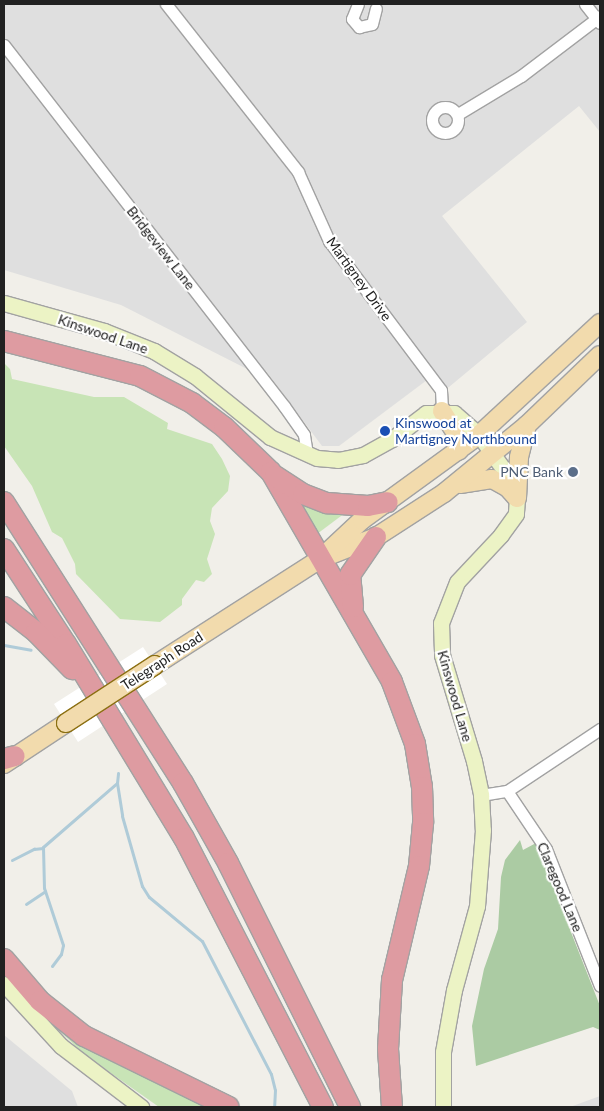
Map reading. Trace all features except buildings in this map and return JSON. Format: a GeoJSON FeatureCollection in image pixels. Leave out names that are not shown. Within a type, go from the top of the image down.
{"type":"FeatureCollection","features":[{"type":"Feature","properties":{"kind":"highway"},"geometry":{"type":"LineString","coordinates":[[4,341],[107,365],[160,385],[207,414],[270,472],[303,494],[327,503],[368,506],[388,502]]}},
{"type":"Feature","properties":{"kind":"highway"},"geometry":{"type":"LineString","coordinates":[[270,472],[354,614],[400,700],[411,731],[422,786],[423,823],[419,866],[392,980],[388,1049],[392,1107]]}},
{"type":"Feature","properties":{"kind":"highway"},"geometry":{"type":"LineString","coordinates":[[4,502],[183,783],[228,863],[350,1107]]}},
{"type":"Feature","properties":{"kind":"highway"},"geometry":{"type":"LineString","coordinates":[[354,614],[350,575],[376,537]]}},
{"type":"Feature","properties":{"kind":"highway"},"geometry":{"type":"LineString","coordinates":[[4,550],[98,695],[210,884],[323,1107]]}},
{"type":"Feature","properties":{"kind":"highway"},"geometry":{"type":"LineString","coordinates":[[4,607],[36,632],[98,695]]}},
{"type":"Feature","properties":{"kind":"highway"},"geometry":{"type":"LineString","coordinates":[[4,959],[40,1001],[84,1036],[229,1107]]}},
{"type":"Feature","properties":{"kind":"main road","name":"Telegraph Road"},"geometry":{"type":"LineString","coordinates":[[8,760],[320,559],[362,520],[479,435],[600,323]]}},
{"type":"Feature","properties":{"kind":"main road","name":"Telegraph Road"},"geometry":{"type":"LineString","coordinates":[[320,559],[376,537],[455,486],[527,425],[600,355]]}},
{"type":"Feature","properties":{"kind":"main road"},"geometry":{"type":"LineString","coordinates":[[442,411],[455,432],[459,451]]}},
{"type":"Feature","properties":{"kind":"main road"},"geometry":{"type":"LineString","coordinates":[[518,498],[519,457],[527,425]]}},
{"type":"Feature","properties":{"kind":"main road"},"geometry":{"type":"LineString","coordinates":[[455,486],[492,479],[508,488],[518,498]]}},
{"type":"Feature","properties":{"kind":"street","name":"Martigney Drive"},"geometry":{"type":"LineString","coordinates":[[166,4],[298,172],[329,242],[441,390],[442,411]]}},
{"type":"Feature","properties":{"kind":"street"},"geometry":{"type":"LineString","coordinates":[[358,4],[352,19],[359,27],[372,24],[376,5]]}},
{"type":"Feature","properties":{"kind":"street"},"geometry":{"type":"LineString","coordinates":[[458,114],[521,76],[599,19],[585,4]]}},
{"type":"Feature","properties":{"kind":"street","name":"Bridgeview Lane"},"geometry":{"type":"LineString","coordinates":[[4,45],[284,406],[304,435],[307,456]]}},
{"type":"Feature","properties":{"kind":"street","name":"Kinswood Lane"},"geometry":{"type":"LineString","coordinates":[[4,303],[104,331],[154,351],[195,376],[270,437],[307,456],[327,460],[363,455],[392,439],[426,413],[442,411]]}},
{"type":"Feature","properties":{"kind":"street"},"geometry":{"type":"LineString","coordinates":[[442,411],[461,417],[479,435],[512,480],[518,498]]}},
{"type":"Feature","properties":{"kind":"street","name":"Kinswood Lane"},"geometry":{"type":"LineString","coordinates":[[442,1107],[443,1052],[448,1019],[477,906],[482,848],[481,794],[442,655],[441,623],[457,582],[510,524],[516,514],[518,498]]}},
{"type":"Feature","properties":{"kind":"street"},"geometry":{"type":"LineString","coordinates":[[481,794],[508,791],[600,729]]}},
{"type":"Feature","properties":{"kind":"street","name":"Claregood Lane"},"geometry":{"type":"LineString","coordinates":[[508,791],[546,849],[597,967],[600,986]]}},
{"type":"Feature","properties":{"kind":"street"},"geometry":{"type":"LineString","coordinates":[[4,984],[61,1046],[141,1107]]}},
{"type":"Feature","properties":{"kind":"shaded area"},"geometry":{"type":"Polygon","coordinates":[[[4,4],[600,4],[600,132],[579,106],[442,216],[527,322],[449,387],[434,388],[427,380],[339,446],[322,446],[266,371],[251,371],[121,305],[4,270],[4,4]]]}},
{"type":"Feature","properties":{"kind":"shaded area"},"geometry":{"type":"Polygon","coordinates":[[[4,1035],[72,1091],[78,1107],[4,1107],[4,1035]]]}},
{"type":"Feature","properties":{"kind":"shaded area"},"geometry":{"type":"Polygon","coordinates":[[[600,1096],[600,1107],[570,1107],[600,1096]]]}},
{"type":"Feature","properties":{"kind":"green space"},"geometry":{"type":"Polygon","coordinates":[[[4,363],[10,369],[12,379],[94,397],[124,397],[168,423],[167,429],[212,444],[222,459],[230,476],[228,491],[212,508],[210,521],[215,534],[207,559],[212,574],[204,582],[196,580],[182,599],[182,605],[160,622],[120,619],[76,574],[75,564],[62,538],[52,532],[32,486],[4,446],[4,363]]]}},
{"type":"Feature","properties":{"kind":"green space"},"geometry":{"type":"Polygon","coordinates":[[[295,499],[345,513],[317,534],[295,499]]]}},
{"type":"Feature","properties":{"kind":"green space"},"geometry":{"type":"Polygon","coordinates":[[[520,840],[523,850],[536,843],[600,1006],[600,1030],[593,1027],[476,1066],[472,1026],[484,969],[498,929],[501,877],[505,860],[520,840]]]}},
{"type":"Feature","properties":{"kind":"green space"},"geometry":{"type":"Polygon","coordinates":[[[46,1018],[212,1107],[159,1107],[85,1055],[46,1018]]]}},
{"type":"Feature","properties":{"kind":"pier"},"geometry":{"type":"Polygon","coordinates":[[[143,647],[167,684],[78,742],[54,704],[143,647]]]}},
{"type":"Feature","properties":{"kind":"waterway"},"geometry":{"type":"LineString","coordinates":[[4,645],[31,650]]}},
{"type":"Feature","properties":{"kind":"waterway"},"geometry":{"type":"LineString","coordinates":[[52,966],[61,954],[63,945],[44,888],[43,847],[117,783],[118,773]]}},
{"type":"Feature","properties":{"kind":"waterway"},"geometry":{"type":"LineString","coordinates":[[117,783],[122,816],[142,886],[149,897],[202,941],[271,1074],[275,1090],[274,1107]]}},
{"type":"Feature","properties":{"kind":"waterway"},"geometry":{"type":"LineString","coordinates":[[12,860],[34,849],[43,848]]}},
{"type":"Feature","properties":{"kind":"waterway"},"geometry":{"type":"LineString","coordinates":[[26,904],[45,891]]}},
{"type":"Feature","properties":{"kind":"place","name":"Kinswood at Martigney Northbound"},"geometry":{"type":"Point","coordinates":[385,431]}},
{"type":"Feature","properties":{"kind":"place","name":"PNC Bank"},"geometry":{"type":"Point","coordinates":[573,472]}}]}
